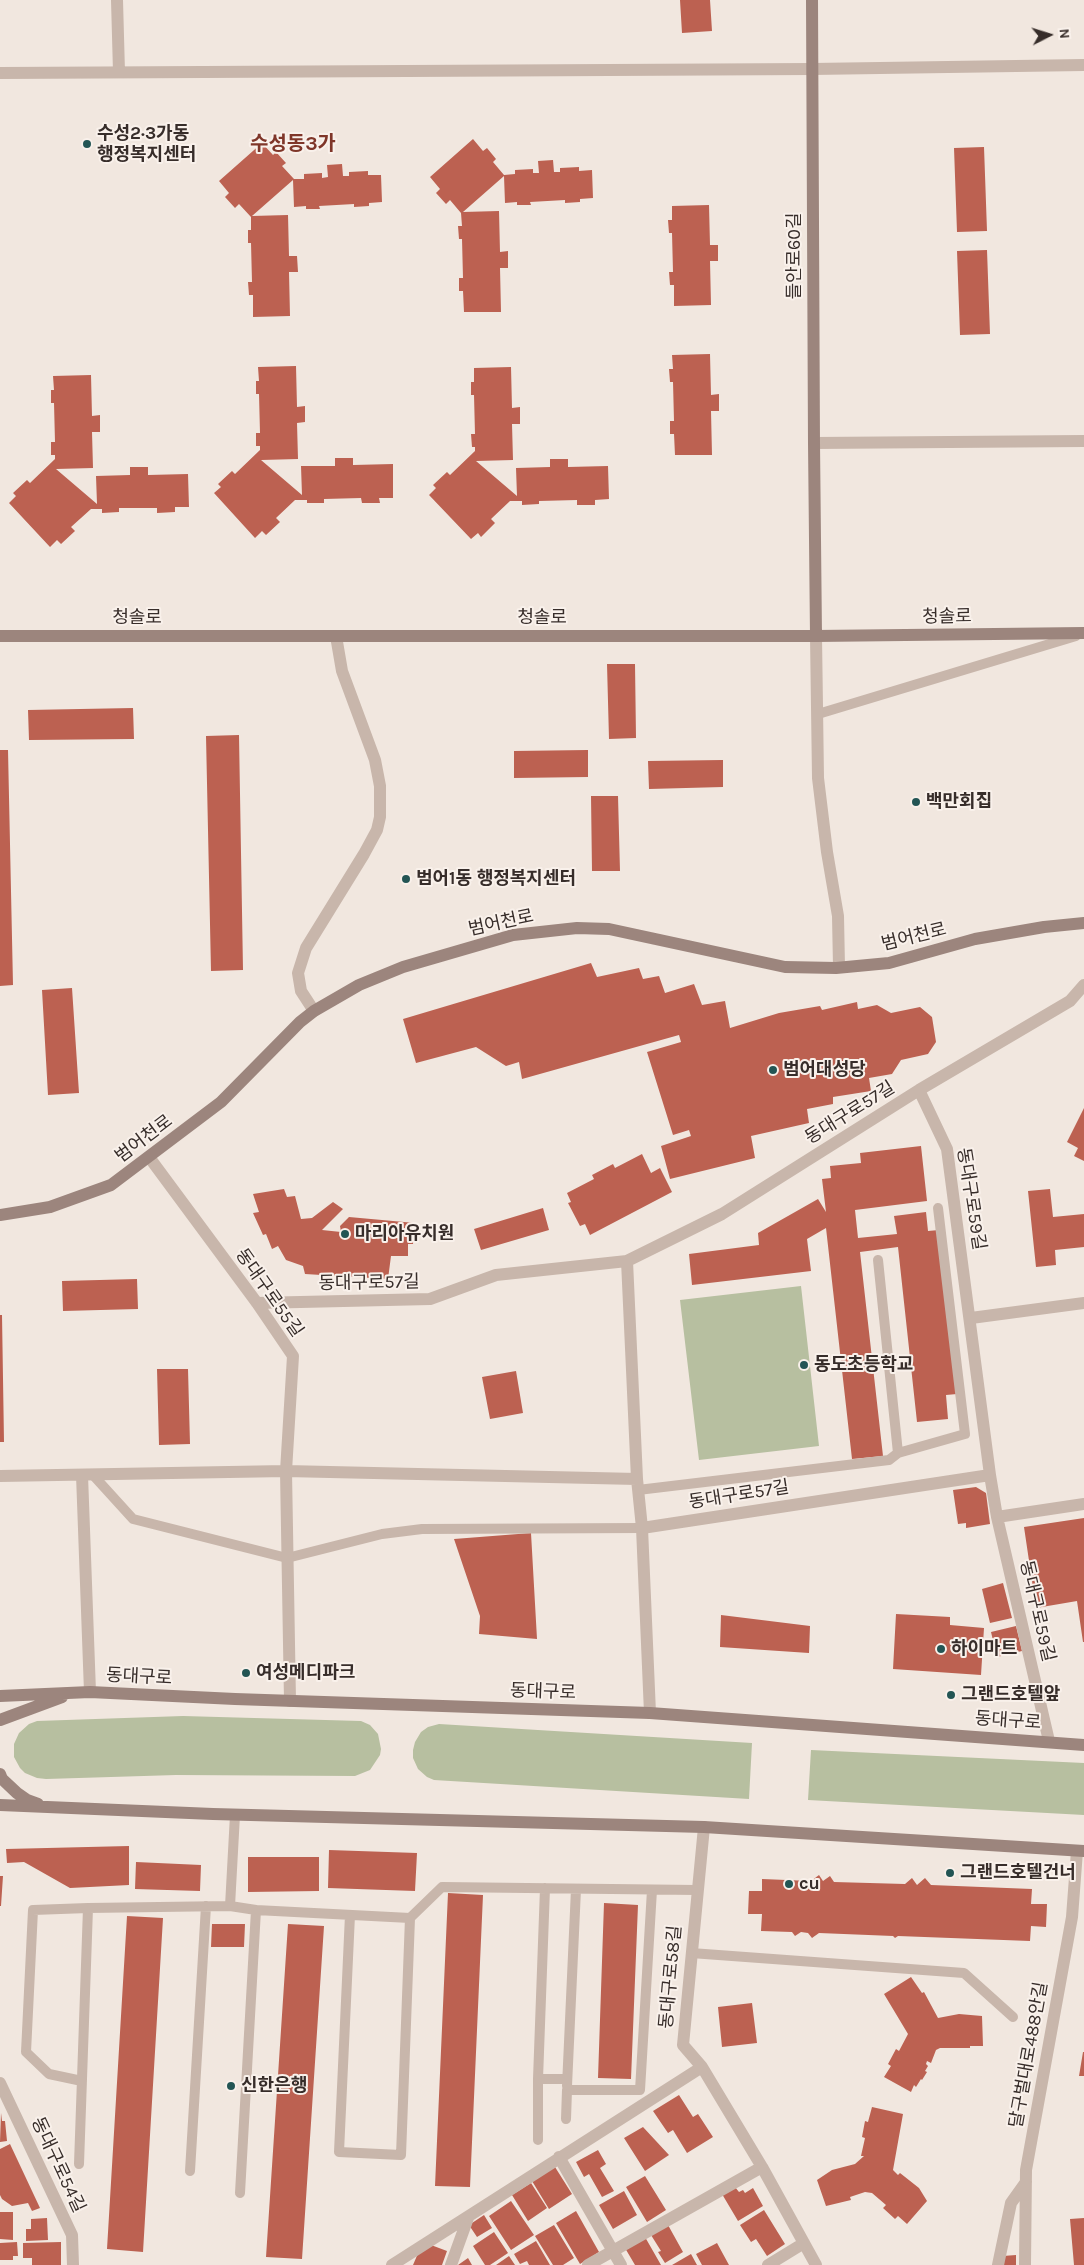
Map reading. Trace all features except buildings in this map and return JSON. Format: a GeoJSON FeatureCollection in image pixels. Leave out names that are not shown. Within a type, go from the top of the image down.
{"type":"FeatureCollection","features":[{"type":"Feature","properties":{"kind":"main road","name":"들안로60길"},"geometry":{"type":"LineString","coordinates":[[812,0],[816,636]]}},
{"type":"Feature","properties":{"kind":"main road","name":"청솔로"},"geometry":{"type":"LineString","coordinates":[[0,636],[816,636],[1084,634]]}},
{"type":"Feature","properties":{"kind":"main road","name":"범어천로"},"geometry":{"type":"LineString","coordinates":[[0,1215],[50,1207],[104,1188],[117,1181],[221,1102],[314,1010],[359,985],[403,967],[513,935],[577,928],[609,929],[785,967],[839,968],[889,963],[975,939],[1084,923]]}},
{"type":"Feature","properties":{"kind":"main road","name":"동대구로"},"geometry":{"type":"LineString","coordinates":[[0,1696],[90,1692],[650,1713],[1084,1744]]}},
{"type":"Feature","properties":{"kind":"main road"},"geometry":{"type":"LineString","coordinates":[[0,1720],[72,1693]]}},
{"type":"Feature","properties":{"kind":"main road"},"geometry":{"type":"LineString","coordinates":[[0,1774],[10,1786],[27,1800],[48,1806]]}},
{"type":"Feature","properties":{"kind":"main road"},"geometry":{"type":"LineString","coordinates":[[0,1805],[235,1814],[704,1827],[1080,1851]]}},
{"type":"Feature","properties":{"kind":"street"},"geometry":{"type":"LineString","coordinates":[[117,0],[119,72]]}},
{"type":"Feature","properties":{"kind":"street"},"geometry":{"type":"LineString","coordinates":[[0,73],[812,69],[1084,64]]}},
{"type":"Feature","properties":{"kind":"street"},"geometry":{"type":"LineString","coordinates":[[814,444],[1084,441]]}},
{"type":"Feature","properties":{"kind":"street"},"geometry":{"type":"LineString","coordinates":[[314,1010],[301,991],[298,973],[306,948],[378,830],[380,817],[380,786],[375,760],[342,671],[336,636]]}},
{"type":"Feature","properties":{"kind":"street"},"geometry":{"type":"LineString","coordinates":[[816,636],[818,778],[838,916],[839,968]]}},
{"type":"Feature","properties":{"kind":"street","name":"동대구로57길"},"geometry":{"type":"LineString","coordinates":[[257,1303],[430,1299],[496,1274],[627,1261],[722,1214],[919,1090],[1070,1001],[1084,985]]}},
{"type":"Feature","properties":{"kind":"street","name":"동대구로59길"},"geometry":{"type":"LineString","coordinates":[[919,1090],[947,1149],[997,1517],[1048,1741]]}},
{"type":"Feature","properties":{"kind":"street","name":"동대구로55길"},"geometry":{"type":"LineString","coordinates":[[149,1157],[257,1303],[293,1356],[286,1471],[290,1701]]}},
{"type":"Feature","properties":{"kind":"street"},"geometry":{"type":"LineString","coordinates":[[627,1261],[650,1713]]}},
{"type":"Feature","properties":{"kind":"street"},"geometry":{"type":"LineString","coordinates":[[970,1314],[1084,1303]]}},
{"type":"Feature","properties":{"kind":"street"},"geometry":{"type":"LineString","coordinates":[[0,1476],[286,1471],[638,1485]]}},
{"type":"Feature","properties":{"kind":"street"},"geometry":{"type":"LineString","coordinates":[[88,1475],[86,1622],[90,1692]]}},
{"type":"Feature","properties":{"kind":"street","name":"동대구로57길"},"geometry":{"type":"LineString","coordinates":[[642,1528],[990,1475]]}},
{"type":"Feature","properties":{"kind":"street"},"geometry":{"type":"LineString","coordinates":[[997,1517],[1084,1504]]}},
{"type":"Feature","properties":{"kind":"street","name":"동대구로58길"},"geometry":{"type":"LineString","coordinates":[[704,1827],[696,1890],[682,2045],[702,2067],[762,2167],[816,2265]]}},
{"type":"Feature","properties":{"kind":"street","name":"달구벌대로488안길"},"geometry":{"type":"LineString","coordinates":[[1025,2265],[1026,2170],[1072,1917],[1080,1851]]}},
{"type":"Feature","properties":{"kind":"street"},"geometry":{"type":"LineString","coordinates":[[392,2265],[702,2067]]}},
{"type":"Feature","properties":{"kind":"street","name":"동대구로54길"},"geometry":{"type":"LineString","coordinates":[[0,2083],[72,2235],[73,2265]]}},
{"type":"Feature","properties":{"kind":"street"},"geometry":{"type":"LineString","coordinates":[[559,2157],[622,2265]]}},
{"type":"Feature","properties":{"kind":"street"},"geometry":{"type":"LineString","coordinates":[[588,2265],[762,2167]]}},
{"type":"Feature","properties":{"kind":"street"},"geometry":{"type":"LineString","coordinates":[[998,2265],[1011,2202],[1026,2182]]}},
{"type":"Feature","properties":{"kind":"street"},"geometry":{"type":"LineString","coordinates":[[451,2265],[468,2218]]}},
{"type":"Feature","properties":{"kind":"street"},"geometry":{"type":"LineString","coordinates":[[768,2265],[804,2243]]}},
{"type":"Feature","properties":{"kind":"lane"},"geometry":{"type":"LineString","coordinates":[[818,714],[1084,634]]}},
{"type":"Feature","properties":{"kind":"lane"},"geometry":{"type":"LineString","coordinates":[[638,1485],[889,1460],[898,1452],[965,1434],[938,1208]]}},
{"type":"Feature","properties":{"kind":"lane"},"geometry":{"type":"LineString","coordinates":[[878,1260],[898,1452]]}},
{"type":"Feature","properties":{"kind":"lane"},"geometry":{"type":"LineString","coordinates":[[950,1313],[970,1314]]}},
{"type":"Feature","properties":{"kind":"lane"},"geometry":{"type":"LineString","coordinates":[[88,1475],[133,1519],[287,1558],[382,1534],[422,1529],[642,1528]]}},
{"type":"Feature","properties":{"kind":"lane"},"geometry":{"type":"LineString","coordinates":[[230,1906],[235,1814]]}},
{"type":"Feature","properties":{"kind":"lane"},"geometry":{"type":"LineString","coordinates":[[350,1915],[339,2152],[401,2155],[410,1918],[442,1887],[696,1890]]}},
{"type":"Feature","properties":{"kind":"lane"},"geometry":{"type":"LineString","coordinates":[[538,2140],[538,2079],[545,1888]]}},
{"type":"Feature","properties":{"kind":"lane"},"geometry":{"type":"LineString","coordinates":[[566,2118],[576,1889]]}},
{"type":"Feature","properties":{"kind":"lane"},"geometry":{"type":"LineString","coordinates":[[538,2079],[567,2084],[640,2090],[652,1890]]}},
{"type":"Feature","properties":{"kind":"lane"},"geometry":{"type":"LineString","coordinates":[[190,2171],[206,1906]]}},
{"type":"Feature","properties":{"kind":"lane"},"geometry":{"type":"LineString","coordinates":[[82,2081],[49,2074],[26,2052],[33,1910],[230,1906],[256,1910],[410,1918]]}},
{"type":"Feature","properties":{"kind":"lane"},"geometry":{"type":"LineString","coordinates":[[79,2164],[88,1908]]}},
{"type":"Feature","properties":{"kind":"lane"},"geometry":{"type":"LineString","coordinates":[[240,2193],[256,1910]]}},
{"type":"Feature","properties":{"kind":"lane"},"geometry":{"type":"LineString","coordinates":[[691,1953],[964,1973],[1013,2017]]}},
{"type":"Feature","properties":{"kind":"green space"},"geometry":{"type":"Polygon","coordinates":[[[801,1286],[819,1446],[699,1460],[680,1300],[801,1286]]]}},
{"type":"Feature","properties":{"kind":"green space"},"geometry":{"type":"Polygon","coordinates":[[[183,1716],[361,1721],[370,1725],[378,1734],[381,1749],[380,1755],[370,1770],[355,1776],[176,1775],[46,1779],[37,1778],[25,1773],[14,1757],[14,1744],[19,1733],[29,1724],[37,1721],[183,1716]]]}},
{"type":"Feature","properties":{"kind":"green space"},"geometry":{"type":"Polygon","coordinates":[[[439,1724],[752,1743],[749,1799],[434,1780],[418,1769],[413,1758],[413,1750],[421,1732],[428,1727],[439,1724]]]}},
{"type":"Feature","properties":{"kind":"green space"},"geometry":{"type":"Polygon","coordinates":[[[811,1750],[1084,1763],[1084,1815],[808,1800],[811,1750]]]}},
{"type":"Feature","properties":{"kind":"place","name":"수성2·3가동 행정복지센터"},"geometry":{"type":"Point","coordinates":[87,144]}},
{"type":"Feature","properties":{"kind":"place","name":"백만회집"},"geometry":{"type":"Point","coordinates":[916,802]}},
{"type":"Feature","properties":{"kind":"place","name":"범어1동 행정복지센터"},"geometry":{"type":"Point","coordinates":[406,879]}},
{"type":"Feature","properties":{"kind":"place","name":"범어대성당"},"geometry":{"type":"Point","coordinates":[773,1070]}},
{"type":"Feature","properties":{"kind":"place","name":"마리아유치원"},"geometry":{"type":"Point","coordinates":[345,1234]}},
{"type":"Feature","properties":{"kind":"place","name":"동도초등학교"},"geometry":{"type":"Point","coordinates":[804,1365]}},
{"type":"Feature","properties":{"kind":"place","name":"하이마트"},"geometry":{"type":"Point","coordinates":[941,1649]}},
{"type":"Feature","properties":{"kind":"place","name":"여성메디파크"},"geometry":{"type":"Point","coordinates":[246,1673]}},
{"type":"Feature","properties":{"kind":"place","name":"그랜드호텔앞"},"geometry":{"type":"Point","coordinates":[951,1695]}},
{"type":"Feature","properties":{"kind":"place","name":"그랜드호텔건너"},"geometry":{"type":"Point","coordinates":[950,1873]}},
{"type":"Feature","properties":{"kind":"place","name":"cu"},"geometry":{"type":"Point","coordinates":[789,1884]}},
{"type":"Feature","properties":{"kind":"place","name":"신한은행"},"geometry":{"type":"Point","coordinates":[231,2086]}},
{"type":"Feature","properties":{"kind":"district","name":"수성동3가"},"geometry":{"type":"Point","coordinates":[293,144]}}]}
